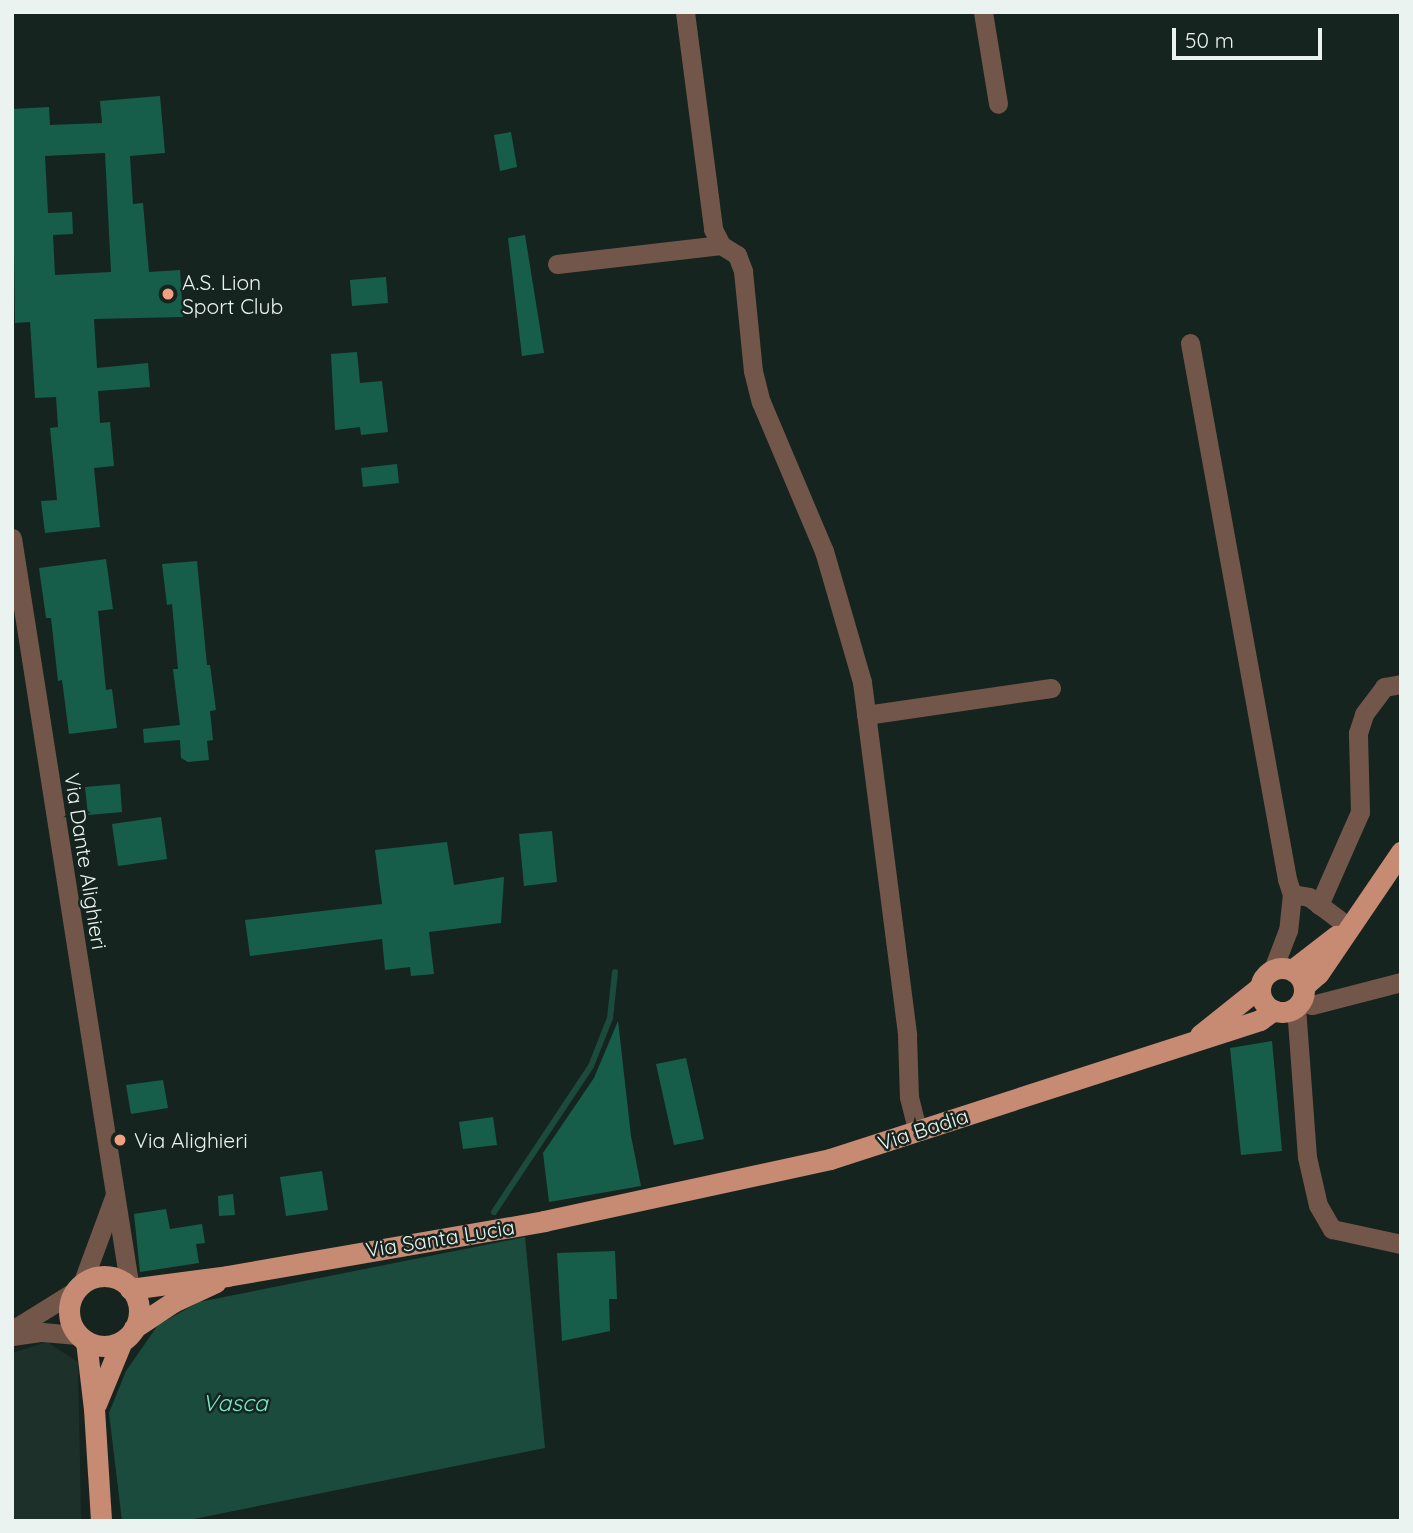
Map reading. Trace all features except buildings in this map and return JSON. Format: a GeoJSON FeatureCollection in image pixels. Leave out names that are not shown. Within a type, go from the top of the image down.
{"type":"FeatureCollection","features":[{"type":"Feature","properties":{"kind":"main road"},"geometry":{"type":"LineString","coordinates":[[1293,987],[1349,927],[1401,852]]}},
{"type":"Feature","properties":{"kind":"main road","name":"Via Badia"},"geometry":{"type":"LineString","coordinates":[[652,1199],[830,1159],[917,1130],[1190,1043],[1260,1020],[1274,1010],[1286,1012],[1293,987],[1260,987],[1190,1043]]}},
{"type":"Feature","properties":{"kind":"main road"},"geometry":{"type":"LineString","coordinates":[[1260,987],[1263,1001],[1274,1010]]}},
{"type":"Feature","properties":{"kind":"main road","name":"Via Santa Lucia"},"geometry":{"type":"LineString","coordinates":[[130,1289],[227,1276],[534,1223],[652,1199]]}},
{"type":"Feature","properties":{"kind":"main road","name":"Via Santa Lucia"},"geometry":{"type":"LineString","coordinates":[[128,1334],[173,1302],[227,1276]]}},
{"type":"Feature","properties":{"kind":"main road"},"geometry":{"type":"LineString","coordinates":[[94,1409],[139,1311],[130,1289],[122,1282],[106,1277],[78,1287],[69,1309],[73,1327],[82,1338],[94,1409],[101,1521]]}},
{"type":"Feature","properties":{"kind":"main road"},"geometry":{"type":"LineString","coordinates":[[82,1338],[104,1346],[128,1334]]}},
{"type":"Feature","properties":{"kind":"street"},"geometry":{"type":"LineString","coordinates":[[685,12],[713,229],[721,245],[737,256],[743,271],[753,371],[761,402],[824,551],[862,682],[907,1035],[909,1097],[917,1130]]}},
{"type":"Feature","properties":{"kind":"street"},"geometry":{"type":"LineString","coordinates":[[983,12],[998,104]]}},
{"type":"Feature","properties":{"kind":"street"},"geometry":{"type":"LineString","coordinates":[[557,264],[721,245]]}},
{"type":"Feature","properties":{"kind":"street"},"geometry":{"type":"LineString","coordinates":[[1190,343],[1284,865],[1292,894],[1288,930],[1307,1157],[1318,1205],[1332,1229],[1401,1244]]}},
{"type":"Feature","properties":{"kind":"street","name":"Via Dante Alighieri"},"geometry":{"type":"LineString","coordinates":[[12,538],[117,1191],[130,1289]]}},
{"type":"Feature","properties":{"kind":"street"},"geometry":{"type":"LineString","coordinates":[[1319,905],[1360,813],[1358,733],[1364,714],[1384,687],[1401,684]]}},
{"type":"Feature","properties":{"kind":"street"},"geometry":{"type":"LineString","coordinates":[[866,715],[1051,688]]}},
{"type":"Feature","properties":{"kind":"street"},"geometry":{"type":"LineString","coordinates":[[1292,894],[1309,897],[1349,927]]}},
{"type":"Feature","properties":{"kind":"street"},"geometry":{"type":"LineString","coordinates":[[1293,987],[1312,1005],[1401,982]]}},
{"type":"Feature","properties":{"kind":"street","name":"Via Dante Alighieri"},"geometry":{"type":"LineString","coordinates":[[78,1287],[117,1191]]}},
{"type":"Feature","properties":{"kind":"street"},"geometry":{"type":"LineString","coordinates":[[12,1330],[78,1287]]}},
{"type":"Feature","properties":{"kind":"street"},"geometry":{"type":"LineString","coordinates":[[12,1336],[42,1332],[82,1338]]}},
{"type":"Feature","properties":{"kind":"shaded area"},"geometry":{"type":"Polygon","coordinates":[[[47,1342],[78,1362],[81,1521],[12,1521],[12,1353],[47,1342]]]}},
{"type":"Feature","properties":{"kind":"water","name":"Vasca"},"geometry":{"type":"Polygon","coordinates":[[[525,1237],[545,1448],[184,1521],[122,1521],[109,1413],[126,1371],[158,1325],[199,1302],[525,1237]]]}},
{"type":"Feature","properties":{"kind":"waterway"},"geometry":{"type":"LineString","coordinates":[[494,1212],[591,1066],[610,1018],[615,972]]}},
{"type":"Feature","properties":{"kind":"place","name":"A.S. Lion Sport Club"},"geometry":{"type":"Point","coordinates":[168,294]}},
{"type":"Feature","properties":{"kind":"place","name":"Via Alighieri"},"geometry":{"type":"Point","coordinates":[120,1140]}}]}
